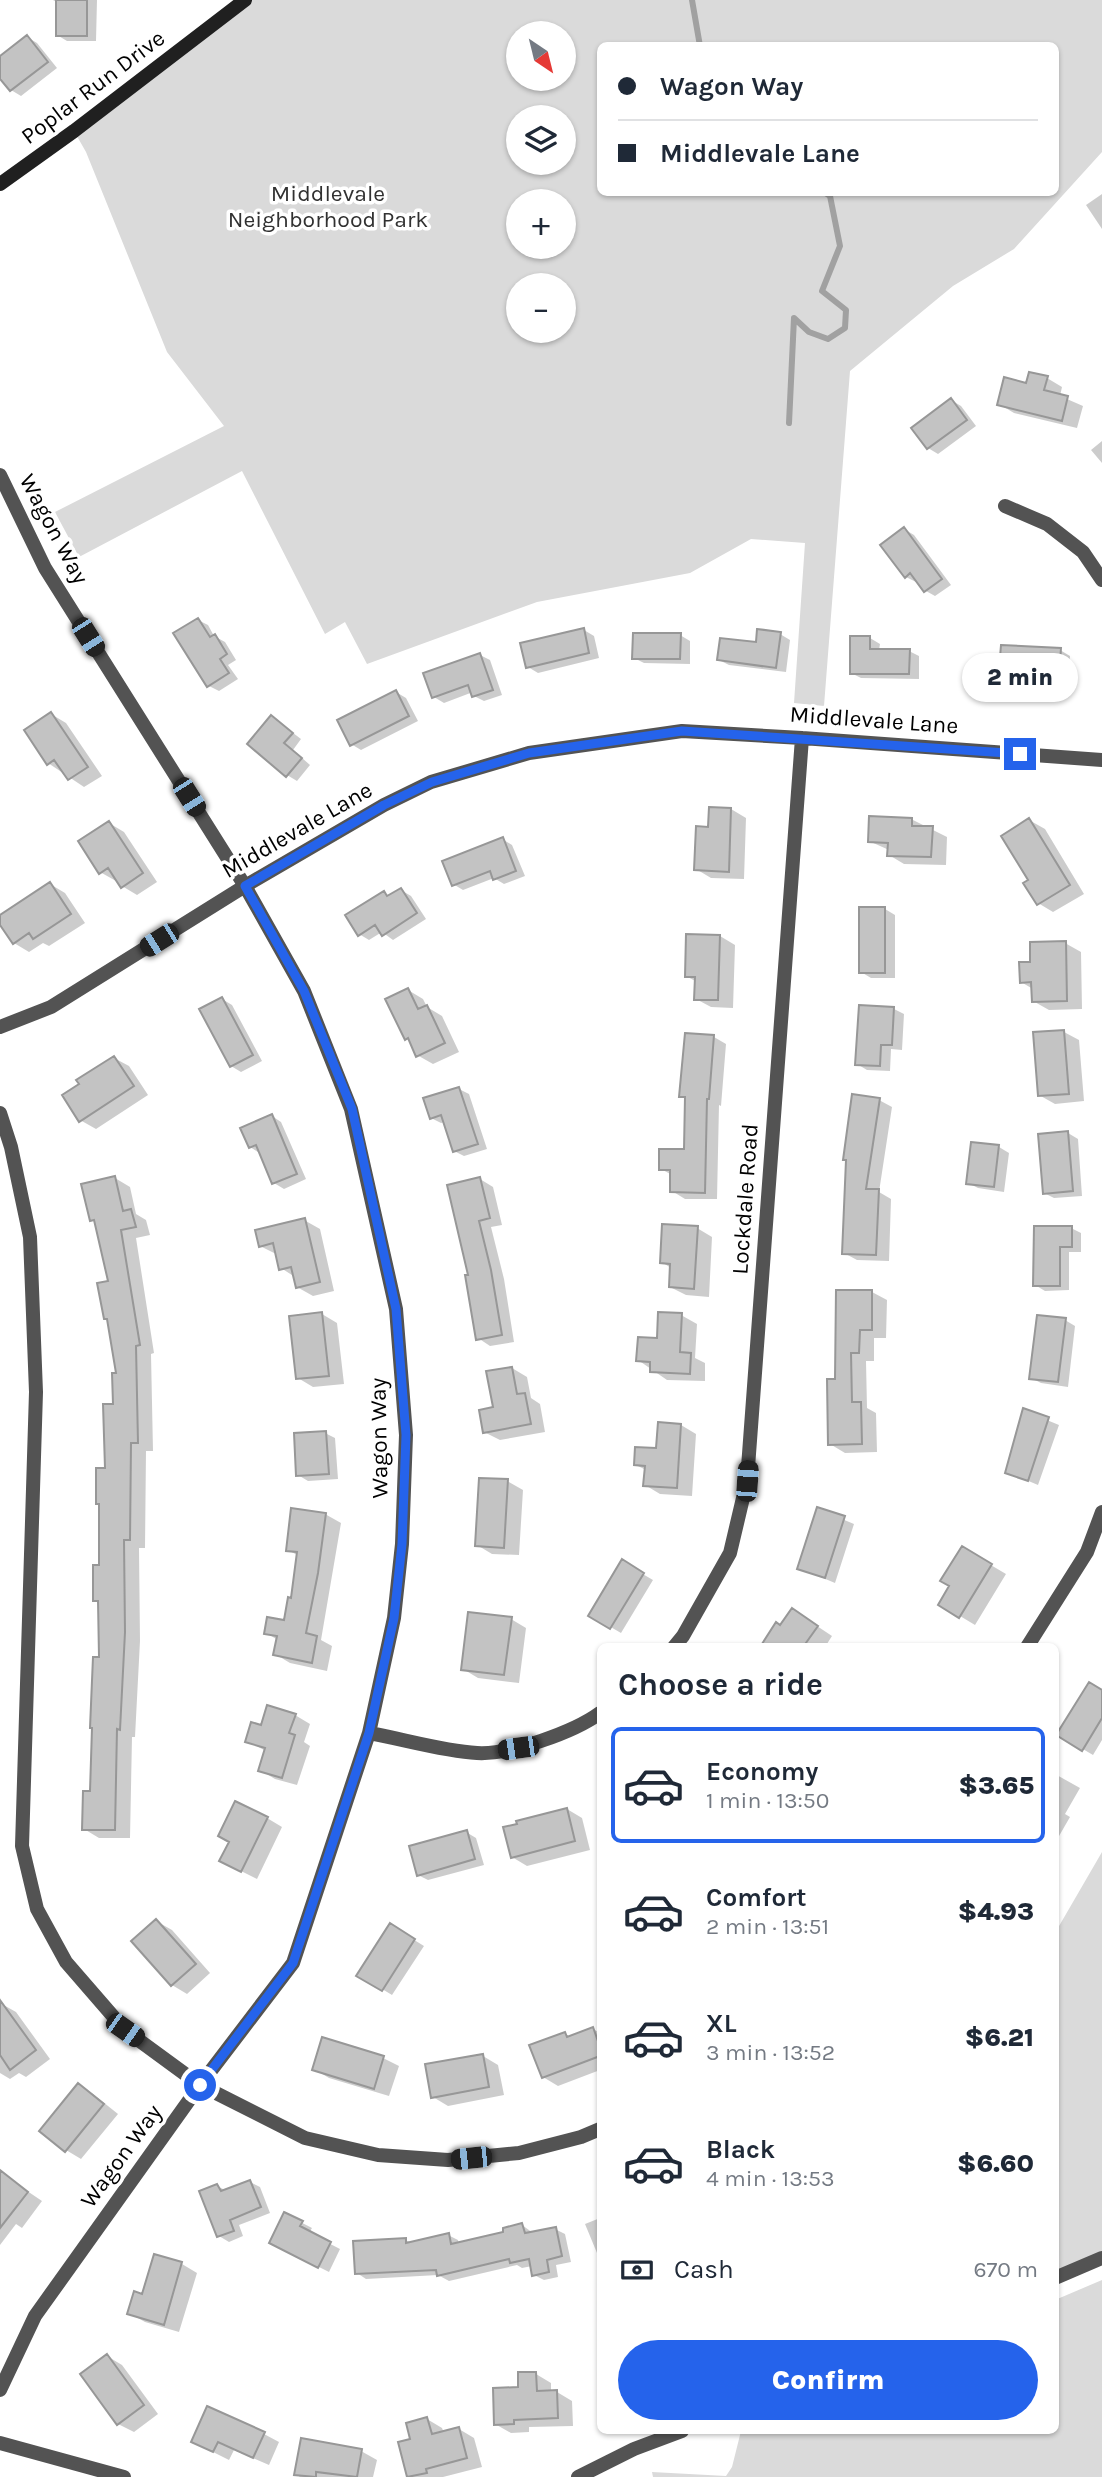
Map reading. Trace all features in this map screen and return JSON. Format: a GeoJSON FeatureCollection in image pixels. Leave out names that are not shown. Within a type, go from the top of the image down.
{"type":"FeatureCollection","features":[{"type":"Feature","properties":{"kind":"street","name":"Poplar Run Drive"},"geometry":{"type":"LineString","coordinates":[[0,184],[245,0]]}},
{"type":"Feature","properties":{"kind":"street","name":"Wagon Way"},"geometry":{"type":"LineString","coordinates":[[0,475],[7,508],[245,886],[304,991],[352,1109],[396,1309],[406,1435],[402,1544],[394,1618],[369,1733],[293,1963],[200,2085],[35,2316],[0,2390]]}},
{"type":"Feature","properties":{"kind":"street"},"geometry":{"type":"LineString","coordinates":[[1005,506],[1047,524],[1083,552],[1102,580]]}},
{"type":"Feature","properties":{"kind":"street","name":"Middlevale Lane"},"geometry":{"type":"LineString","coordinates":[[0,1027],[51,1007],[245,886],[384,805],[432,782],[529,753],[682,731],[1102,760]]}},
{"type":"Feature","properties":{"kind":"street","name":"Lockdale Road"},"geometry":{"type":"LineString","coordinates":[[677,1643],[730,1553],[747,1481],[802,738]]}},
{"type":"Feature","properties":{"kind":"street"},"geometry":{"type":"LineString","coordinates":[[0,1113],[11,1147],[30,1237],[36,1391],[22,1846],[37,1909],[66,1962],[125,2030],[200,2085],[305,2138],[378,2155],[447,2160],[519,2153],[597,2130]]}},
{"type":"Feature","properties":{"kind":"street"},"geometry":{"type":"LineString","coordinates":[[1030,1643],[1087,1552],[1102,1512]]}},
{"type":"Feature","properties":{"kind":"street"},"geometry":{"type":"LineString","coordinates":[[369,1733],[478,1753],[518,1748],[586,1723],[597,1715]]}},
{"type":"Feature","properties":{"kind":"street"},"geometry":{"type":"LineString","coordinates":[[1059,2276],[1102,2258]]}},
{"type":"Feature","properties":{"kind":"street"},"geometry":{"type":"LineString","coordinates":[[578,2477],[634,2449],[674,2434]]}},
{"type":"Feature","properties":{"kind":"street"},"geometry":{"type":"LineString","coordinates":[[0,2443],[124,2477]]}},
{"type":"Feature","properties":{"kind":"green space","name":"Middlevale Neighborhood Park"},"geometry":{"type":"Polygon","coordinates":[[[245,0],[1102,0],[1102,152],[1014,249],[953,286],[850,371],[824,706],[794,703],[805,543],[751,539],[690,573],[537,602],[367,664],[345,622],[325,634],[242,471],[79,557],[55,512],[224,426],[167,352],[86,152],[74,131],[245,0]]]}},
{"type":"Feature","properties":{"kind":"green space"},"geometry":{"type":"Polygon","coordinates":[[[1102,1852],[1102,2254],[1059,2272],[1059,1926],[1102,1852]]]}},
{"type":"Feature","properties":{"kind":"green space"},"geometry":{"type":"Polygon","coordinates":[[[1102,2280],[1102,2477],[653,2477],[652,2472],[726,2476],[732,2467],[740,2434],[1059,2434],[1059,2298],[1102,2280]]]}},
{"type":"Feature","properties":{"kind":"building"},"geometry":{"type":"Polygon","coordinates":[[[56,0],[87,0],[87,36],[56,36],[56,0]]]}},
{"type":"Feature","properties":{"kind":"building"},"geometry":{"type":"Polygon","coordinates":[[[27,35],[48,62],[10,91],[0,79],[0,56],[27,35]]]}},
{"type":"Feature","properties":{"kind":"building"},"geometry":{"type":"Polygon","coordinates":[[[1029,372],[1048,376],[1044,390],[1068,396],[1062,421],[997,405],[1004,377],[1026,383],[1029,372]]]}},
{"type":"Feature","properties":{"kind":"building"},"geometry":{"type":"Polygon","coordinates":[[[951,398],[967,420],[927,449],[911,428],[951,398]]]}},
{"type":"Feature","properties":{"kind":"building"},"geometry":{"type":"Polygon","coordinates":[[[904,527],[942,579],[924,592],[910,573],[905,578],[880,545],[904,527]]]}},
{"type":"Feature","properties":{"kind":"building"},"geometry":{"type":"Polygon","coordinates":[[[198,618],[210,637],[215,634],[227,654],[220,659],[229,673],[207,687],[173,633],[198,618]]]}},
{"type":"Feature","properties":{"kind":"building"},"geometry":{"type":"Polygon","coordinates":[[[584,628],[589,653],[526,668],[520,643],[584,628]]]}},
{"type":"Feature","properties":{"kind":"building"},"geometry":{"type":"Polygon","coordinates":[[[757,629],[781,632],[776,668],[717,660],[720,638],[756,642],[757,629]]]}},
{"type":"Feature","properties":{"kind":"building"},"geometry":{"type":"Polygon","coordinates":[[[633,633],[681,633],[680,659],[632,659],[633,633]]]}},
{"type":"Feature","properties":{"kind":"building"},"geometry":{"type":"Polygon","coordinates":[[[850,636],[870,636],[870,649],[910,649],[909,674],[850,674],[850,636]]]}},
{"type":"Feature","properties":{"kind":"building"},"geometry":{"type":"Polygon","coordinates":[[[1001,645],[1061,648],[1059,676],[1020,673],[1020,684],[998,682],[1001,645]]]}},
{"type":"Feature","properties":{"kind":"building"},"geometry":{"type":"Polygon","coordinates":[[[480,653],[493,690],[472,697],[468,685],[432,698],[423,673],[480,653]]]}},
{"type":"Feature","properties":{"kind":"building"},"geometry":{"type":"Polygon","coordinates":[[[396,690],[409,716],[350,746],[337,720],[396,690]]]}},
{"type":"Feature","properties":{"kind":"building"},"geometry":{"type":"Polygon","coordinates":[[[51,712],[88,767],[68,780],[54,760],[47,765],[24,730],[51,712]]]}},
{"type":"Feature","properties":{"kind":"building"},"geometry":{"type":"Polygon","coordinates":[[[271,715],[293,733],[284,743],[302,758],[286,777],[247,744],[271,715]]]}},
{"type":"Feature","properties":{"kind":"building"},"geometry":{"type":"Polygon","coordinates":[[[709,807],[731,808],[729,872],[694,870],[696,826],[708,827],[709,807]]]}},
{"type":"Feature","properties":{"kind":"building"},"geometry":{"type":"Polygon","coordinates":[[[869,816],[912,818],[912,826],[933,826],[931,857],[887,856],[888,843],[868,842],[869,816]]]}},
{"type":"Feature","properties":{"kind":"building"},"geometry":{"type":"Polygon","coordinates":[[[1029,818],[1070,885],[1037,905],[1023,883],[1028,880],[1001,836],[1029,818]]]}},
{"type":"Feature","properties":{"kind":"building"},"geometry":{"type":"Polygon","coordinates":[[[109,821],[143,873],[121,888],[108,868],[99,874],[78,841],[109,821]]]}},
{"type":"Feature","properties":{"kind":"building"},"geometry":{"type":"Polygon","coordinates":[[[503,837],[516,871],[493,880],[490,871],[452,886],[442,861],[503,837]]]}},
{"type":"Feature","properties":{"kind":"building"},"geometry":{"type":"Polygon","coordinates":[[[50,882],[71,914],[33,939],[29,933],[13,944],[0,925],[0,915],[50,882]]]}},
{"type":"Feature","properties":{"kind":"building"},"geometry":{"type":"Polygon","coordinates":[[[401,888],[417,913],[382,936],[375,925],[358,936],[345,915],[384,891],[387,896],[401,888]]]}},
{"type":"Feature","properties":{"kind":"building"},"geometry":{"type":"Polygon","coordinates":[[[859,907],[885,907],[885,973],[859,973],[859,907]]]}},
{"type":"Feature","properties":{"kind":"building"},"geometry":{"type":"Polygon","coordinates":[[[686,934],[720,935],[718,1000],[694,1000],[695,977],[685,977],[686,934]]]}},
{"type":"Feature","properties":{"kind":"building"},"geometry":{"type":"Polygon","coordinates":[[[1066,941],[1067,1001],[1032,1002],[1031,982],[1020,983],[1019,962],[1030,962],[1030,942],[1066,941]]]}},
{"type":"Feature","properties":{"kind":"building"},"geometry":{"type":"Polygon","coordinates":[[[408,988],[418,1009],[427,1005],[445,1043],[416,1057],[385,999],[408,988]]]}},
{"type":"Feature","properties":{"kind":"building"},"geometry":{"type":"Polygon","coordinates":[[[222,997],[253,1055],[230,1067],[199,1009],[222,997]]]}},
{"type":"Feature","properties":{"kind":"building"},"geometry":{"type":"Polygon","coordinates":[[[859,1005],[894,1007],[892,1045],[881,1045],[880,1066],[855,1065],[859,1005]]]}},
{"type":"Feature","properties":{"kind":"building"},"geometry":{"type":"Polygon","coordinates":[[[1064,1030],[1069,1094],[1038,1096],[1033,1032],[1064,1030]]]}},
{"type":"Feature","properties":{"kind":"building"},"geometry":{"type":"Polygon","coordinates":[[[685,1033],[714,1035],[707,1099],[705,1193],[670,1192],[670,1170],[659,1170],[659,1149],[684,1149],[685,1097],[679,1097],[685,1033]]]}},
{"type":"Feature","properties":{"kind":"building"},"geometry":{"type":"Polygon","coordinates":[[[114,1056],[134,1086],[79,1122],[62,1095],[79,1084],[76,1080],[114,1056]]]}},
{"type":"Feature","properties":{"kind":"building"},"geometry":{"type":"Polygon","coordinates":[[[459,1087],[478,1144],[453,1152],[441,1115],[430,1119],[423,1098],[459,1087]]]}},
{"type":"Feature","properties":{"kind":"building"},"geometry":{"type":"Polygon","coordinates":[[[852,1094],[880,1098],[866,1189],[879,1189],[876,1255],[842,1254],[846,1160],[843,1160],[852,1094]]]}},
{"type":"Feature","properties":{"kind":"building"},"geometry":{"type":"Polygon","coordinates":[[[272,1114],[297,1174],[272,1184],[256,1145],[249,1148],[240,1128],[272,1114]]]}},
{"type":"Feature","properties":{"kind":"building"},"geometry":{"type":"Polygon","coordinates":[[[1068,1131],[1073,1191],[1043,1194],[1038,1134],[1068,1131]]]}},
{"type":"Feature","properties":{"kind":"building"},"geometry":{"type":"Polygon","coordinates":[[[971,1142],[999,1145],[994,1187],[966,1184],[971,1142]]]}},
{"type":"Feature","properties":{"kind":"building"},"geometry":{"type":"Polygon","coordinates":[[[115,1176],[123,1211],[131,1209],[136,1227],[121,1230],[140,1345],[136,1346],[138,1443],[131,1443],[130,1540],[124,1540],[125,1632],[120,1730],[117,1729],[115,1830],[82,1830],[83,1791],[90,1791],[93,1657],[99,1657],[98,1601],[93,1601],[93,1565],[99,1565],[96,1468],[105,1468],[103,1404],[113,1404],[112,1373],[116,1373],[107,1319],[104,1319],[97,1283],[108,1281],[94,1220],[90,1221],[81,1184],[115,1176]]]}},
{"type":"Feature","properties":{"kind":"building"},"geometry":{"type":"Polygon","coordinates":[[[480,1177],[490,1218],[479,1221],[502,1335],[476,1340],[465,1275],[468,1275],[447,1185],[480,1177]]]}},
{"type":"Feature","properties":{"kind":"building"},"geometry":{"type":"Polygon","coordinates":[[[305,1218],[320,1282],[296,1288],[291,1267],[279,1270],[273,1243],[259,1247],[255,1230],[305,1218]]]}},
{"type":"Feature","properties":{"kind":"building"},"geometry":{"type":"Polygon","coordinates":[[[662,1224],[698,1226],[694,1289],[669,1287],[670,1264],[660,1263],[662,1224]]]}},
{"type":"Feature","properties":{"kind":"building"},"geometry":{"type":"Polygon","coordinates":[[[1034,1226],[1072,1226],[1072,1247],[1060,1247],[1060,1286],[1033,1286],[1034,1226]]]}},
{"type":"Feature","properties":{"kind":"building"},"geometry":{"type":"Polygon","coordinates":[[[836,1290],[872,1290],[872,1330],[860,1330],[859,1353],[851,1353],[852,1402],[861,1402],[862,1444],[828,1445],[827,1379],[835,1379],[836,1290]]]}},
{"type":"Feature","properties":{"kind":"building"},"geometry":{"type":"Polygon","coordinates":[[[322,1312],[329,1376],[296,1379],[289,1316],[322,1312]]]}},
{"type":"Feature","properties":{"kind":"building"},"geometry":{"type":"Polygon","coordinates":[[[658,1312],[682,1313],[680,1352],[691,1353],[690,1374],[650,1372],[650,1362],[636,1361],[638,1337],[657,1338],[658,1312]]]}},
{"type":"Feature","properties":{"kind":"building"},"geometry":{"type":"Polygon","coordinates":[[[1037,1315],[1066,1318],[1058,1382],[1029,1379],[1037,1315]]]}},
{"type":"Feature","properties":{"kind":"building"},"geometry":{"type":"Polygon","coordinates":[[[512,1367],[517,1394],[525,1393],[531,1424],[483,1433],[479,1410],[493,1407],[486,1371],[512,1367]]]}},
{"type":"Feature","properties":{"kind":"building"},"geometry":{"type":"Polygon","coordinates":[[[1023,1408],[1049,1417],[1028,1481],[1005,1473],[1023,1408]]]}},
{"type":"Feature","properties":{"kind":"building"},"geometry":{"type":"Polygon","coordinates":[[[658,1422],[681,1424],[677,1488],[643,1486],[645,1466],[634,1465],[635,1447],[656,1448],[658,1422]]]}},
{"type":"Feature","properties":{"kind":"building"},"geometry":{"type":"Polygon","coordinates":[[[326,1431],[329,1474],[296,1476],[294,1433],[326,1431]]]}},
{"type":"Feature","properties":{"kind":"building"},"geometry":{"type":"Polygon","coordinates":[[[479,1478],[508,1479],[504,1548],[475,1546],[479,1478]]]}},
{"type":"Feature","properties":{"kind":"building"},"geometry":{"type":"Polygon","coordinates":[[[817,1507],[845,1516],[825,1578],[797,1569],[817,1507]]]}},
{"type":"Feature","properties":{"kind":"building"},"geometry":{"type":"Polygon","coordinates":[[[291,1508],[326,1513],[306,1633],[317,1636],[312,1663],[273,1655],[277,1636],[264,1634],[267,1617],[284,1620],[288,1597],[291,1598],[297,1552],[286,1551],[291,1508]]]}},
{"type":"Feature","properties":{"kind":"building"},"geometry":{"type":"Polygon","coordinates":[[[962,1546],[992,1564],[959,1618],[938,1605],[949,1586],[940,1581],[962,1546]]]}},
{"type":"Feature","properties":{"kind":"building"},"geometry":{"type":"Polygon","coordinates":[[[622,1559],[644,1573],[610,1629],[588,1616],[622,1559]]]}},
{"type":"Feature","properties":{"kind":"building"},"geometry":{"type":"Polygon","coordinates":[[[792,1608],[818,1626],[806,1643],[763,1643],[776,1622],[780,1625],[792,1608]]]}},
{"type":"Feature","properties":{"kind":"building"},"geometry":{"type":"Polygon","coordinates":[[[468,1612],[512,1617],[504,1675],[461,1670],[468,1612]]]}},
{"type":"Feature","properties":{"kind":"building"},"geometry":{"type":"Polygon","coordinates":[[[1089,1682],[1102,1690],[1102,1718],[1082,1751],[1059,1737],[1059,1730],[1089,1682]]]}},
{"type":"Feature","properties":{"kind":"building"},"geometry":{"type":"Polygon","coordinates":[[[267,1705],[296,1714],[289,1733],[295,1735],[282,1778],[258,1771],[265,1748],[245,1742],[251,1722],[261,1725],[267,1705]]]}},
{"type":"Feature","properties":{"kind":"building"},"geometry":{"type":"Polygon","coordinates":[[[235,1801],[268,1817],[241,1872],[219,1861],[229,1842],[218,1836],[235,1801]]]}},
{"type":"Feature","properties":{"kind":"building"},"geometry":{"type":"Polygon","coordinates":[[[567,1808],[575,1841],[511,1858],[503,1827],[567,1808]]]}},
{"type":"Feature","properties":{"kind":"building"},"geometry":{"type":"Polygon","coordinates":[[[467,1830],[475,1859],[417,1876],[409,1846],[467,1830]]]}},
{"type":"Feature","properties":{"kind":"building"},"geometry":{"type":"Polygon","coordinates":[[[156,1919],[196,1964],[171,1986],[131,1941],[156,1919]]]}},
{"type":"Feature","properties":{"kind":"building"},"geometry":{"type":"Polygon","coordinates":[[[390,1923],[415,1939],[382,1991],[356,1976],[390,1923]]]}},
{"type":"Feature","properties":{"kind":"building"},"geometry":{"type":"Polygon","coordinates":[[[0,2000],[36,2050],[10,2070],[0,2055],[0,2000]]]}},
{"type":"Feature","properties":{"kind":"building"},"geometry":{"type":"Polygon","coordinates":[[[593,2027],[597,2038],[597,2057],[542,2078],[529,2045],[565,2032],[567,2037],[593,2027]]]}},
{"type":"Feature","properties":{"kind":"building"},"geometry":{"type":"Polygon","coordinates":[[[322,2037],[384,2056],[374,2089],[312,2070],[322,2037]]]}},
{"type":"Feature","properties":{"kind":"building"},"geometry":{"type":"Polygon","coordinates":[[[483,2054],[489,2087],[431,2098],[425,2064],[483,2054]]]}},
{"type":"Feature","properties":{"kind":"building"},"geometry":{"type":"Polygon","coordinates":[[[78,2083],[104,2104],[65,2152],[39,2131],[78,2083]]]}},
{"type":"Feature","properties":{"kind":"building"},"geometry":{"type":"Polygon","coordinates":[[[0,2170],[28,2192],[0,2228],[0,2170]]]}},
{"type":"Feature","properties":{"kind":"building"},"geometry":{"type":"Polygon","coordinates":[[[250,2180],[261,2207],[230,2220],[234,2231],[217,2237],[199,2191],[217,2184],[221,2191],[250,2180]]]}},
{"type":"Feature","properties":{"kind":"building"},"geometry":{"type":"Polygon","coordinates":[[[284,2212],[303,2221],[300,2226],[331,2242],[318,2268],[269,2243],[284,2212]]]}},
{"type":"Feature","properties":{"kind":"building"},"geometry":{"type":"Polygon","coordinates":[[[522,2223],[525,2233],[556,2227],[562,2256],[547,2260],[549,2272],[532,2276],[529,2259],[510,2263],[509,2259],[437,2276],[436,2270],[355,2274],[353,2241],[406,2238],[406,2243],[449,2233],[451,2244],[503,2232],[503,2228],[522,2223]]]}},
{"type":"Feature","properties":{"kind":"building"},"geometry":{"type":"Polygon","coordinates":[[[154,2254],[182,2262],[164,2325],[127,2314],[134,2291],[142,2294],[154,2254]]]}},
{"type":"Feature","properties":{"kind":"building"},"geometry":{"type":"Polygon","coordinates":[[[107,2354],[144,2405],[117,2425],[80,2374],[107,2354]]]}},
{"type":"Feature","properties":{"kind":"building"},"geometry":{"type":"Polygon","coordinates":[[[518,2372],[536,2372],[537,2391],[557,2390],[558,2418],[514,2420],[514,2424],[494,2425],[493,2388],[518,2387],[518,2372]]]}},
{"type":"Feature","properties":{"kind":"building"},"geometry":{"type":"Polygon","coordinates":[[[207,2406],[265,2432],[253,2458],[218,2442],[213,2452],[191,2442],[207,2406]]]}},
{"type":"Feature","properties":{"kind":"building"},"geometry":{"type":"Polygon","coordinates":[[[427,2417],[432,2434],[459,2427],[467,2458],[426,2469],[427,2473],[407,2477],[398,2442],[410,2439],[406,2423],[427,2417]]]}},
{"type":"Feature","properties":{"kind":"building"},"geometry":{"type":"Polygon","coordinates":[[[301,2438],[362,2449],[357,2477],[316,2472],[316,2477],[294,2475],[301,2438]]]}},
{"type":"Feature","properties":{"kind":"waterway"},"geometry":{"type":"LineString","coordinates":[[692,0],[699,42]]}},
{"type":"Feature","properties":{"kind":"waterway"},"geometry":{"type":"LineString","coordinates":[[789,423],[794,318],[809,332],[828,339],[845,328],[846,310],[822,291],[840,246],[830,196]]}},
{"type":"Feature","properties":{"kind":"route"},"geometry":{"type":"LineString","coordinates":[[200,2085],[293,1963],[369,1733],[394,1618],[402,1544],[406,1435],[396,1309],[352,1109],[304,991],[245,886],[384,805],[432,782],[529,753],[682,731],[1020,754]]}}]}
